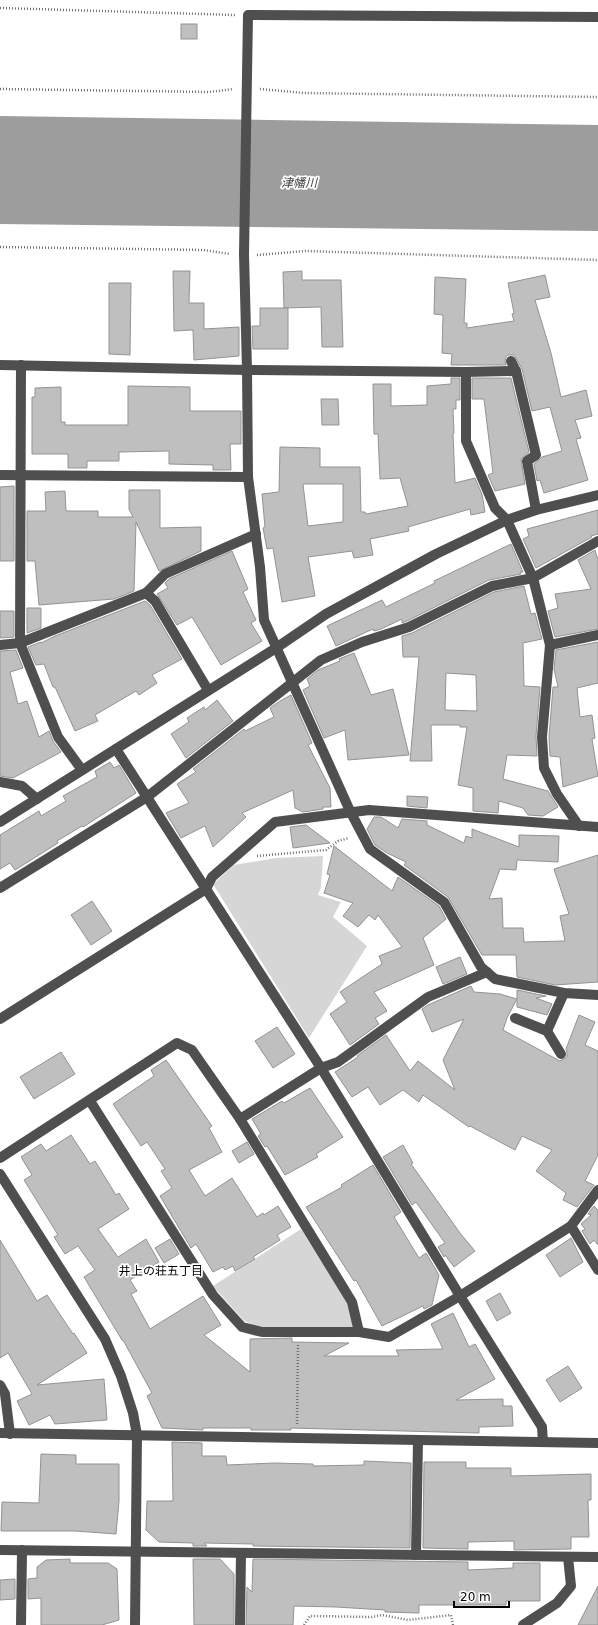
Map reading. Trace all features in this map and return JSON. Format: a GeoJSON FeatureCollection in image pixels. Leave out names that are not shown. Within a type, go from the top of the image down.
{"type":"FeatureCollection","features":[{"type":"Feature","properties":{"kind":"street"},"geometry":{"type":"LineString","coordinates":[[598,17],[248,15],[244,255],[248,370],[248,477],[260,567],[264,620],[350,811],[370,849],[444,902],[481,966],[495,979],[564,993],[598,995]]}},
{"type":"Feature","properties":{"kind":"street"},"geometry":{"type":"LineString","coordinates":[[511,361],[516,371],[536,455],[527,461],[536,510]]}},
{"type":"Feature","properties":{"kind":"street"},"geometry":{"type":"LineString","coordinates":[[0,365],[248,370],[516,371]]}},
{"type":"Feature","properties":{"kind":"street"},"geometry":{"type":"LineString","coordinates":[[21,365],[20,643],[58,737],[82,770]]}},
{"type":"Feature","properties":{"kind":"street"},"geometry":{"type":"LineString","coordinates":[[466,372],[466,441],[495,508],[507,520],[533,578],[550,645],[542,737],[544,768],[557,794],[579,826]]}},
{"type":"Feature","properties":{"kind":"street"},"geometry":{"type":"LineString","coordinates":[[0,475],[248,477]]}},
{"type":"Feature","properties":{"kind":"street"},"geometry":{"type":"LineString","coordinates":[[0,822],[276,648],[326,614],[436,554],[507,520],[536,510],[598,495]]}},
{"type":"Feature","properties":{"kind":"street"},"geometry":{"type":"LineString","coordinates":[[0,644],[20,643],[146,593],[165,574],[256,534]]}},
{"type":"Feature","properties":{"kind":"street"},"geometry":{"type":"LineString","coordinates":[[0,888],[147,797],[322,660],[362,642],[409,627],[492,586],[533,578],[598,541]]}},
{"type":"Feature","properties":{"kind":"street"},"geometry":{"type":"LineString","coordinates":[[146,593],[155,601],[208,690]]}},
{"type":"Feature","properties":{"kind":"street"},"geometry":{"type":"LineString","coordinates":[[550,645],[598,635]]}},
{"type":"Feature","properties":{"kind":"street"},"geometry":{"type":"LineString","coordinates":[[116,749],[321,1068],[542,1427],[543,1442]]}},
{"type":"Feature","properties":{"kind":"street"},"geometry":{"type":"LineString","coordinates":[[0,782],[22,786],[37,799]]}},
{"type":"Feature","properties":{"kind":"street"},"geometry":{"type":"LineString","coordinates":[[0,1019],[206,889],[212,877],[275,822],[350,811],[369,810],[579,826],[597,829]]}},
{"type":"Feature","properties":{"kind":"street"},"geometry":{"type":"LineString","coordinates":[[240,1120],[321,1068],[338,1062],[428,997],[487,972]]}},
{"type":"Feature","properties":{"kind":"street"},"geometry":{"type":"LineString","coordinates":[[547,1031],[564,993]]}},
{"type":"Feature","properties":{"kind":"street"},"geometry":{"type":"LineString","coordinates":[[515,1018],[547,1031],[561,1054]]}},
{"type":"Feature","properties":{"kind":"street"},"geometry":{"type":"LineString","coordinates":[[0,1158],[90,1101],[177,1043],[192,1050],[240,1120],[352,1302],[359,1332]]}},
{"type":"Feature","properties":{"kind":"street"},"geometry":{"type":"LineString","coordinates":[[90,1101],[213,1295],[242,1327],[262,1332],[359,1332],[389,1337],[460,1296],[571,1226],[598,1190]]}},
{"type":"Feature","properties":{"kind":"street"},"geometry":{"type":"LineString","coordinates":[[0,1174],[105,1339],[121,1376],[133,1413],[137,1436],[135,1625]]}},
{"type":"Feature","properties":{"kind":"street"},"geometry":{"type":"LineString","coordinates":[[571,1226],[598,1270]]}},
{"type":"Feature","properties":{"kind":"street"},"geometry":{"type":"LineString","coordinates":[[0,1385],[6,1394],[5,1433],[598,1442]]}},
{"type":"Feature","properties":{"kind":"street"},"geometry":{"type":"LineString","coordinates":[[416,1555],[418,1440]]}},
{"type":"Feature","properties":{"kind":"street"},"geometry":{"type":"LineString","coordinates":[[0,1550],[598,1557]]}},
{"type":"Feature","properties":{"kind":"street"},"geometry":{"type":"LineString","coordinates":[[21,1625],[22,1550]]}},
{"type":"Feature","properties":{"kind":"street"},"geometry":{"type":"LineString","coordinates":[[240,1625],[241,1553]]}},
{"type":"Feature","properties":{"kind":"street"},"geometry":{"type":"LineString","coordinates":[[523,1625],[557,1603],[571,1586],[568,1557]]}},
{"type":"Feature","properties":{"kind":"path"},"geometry":{"type":"LineString","coordinates":[[0,8],[248,15]]}},
{"type":"Feature","properties":{"kind":"path"},"geometry":{"type":"LineString","coordinates":[[0,89],[209,92],[247,88],[304,93],[598,97]]}},
{"type":"Feature","properties":{"kind":"path"},"geometry":{"type":"LineString","coordinates":[[0,247],[204,250],[244,255],[306,251],[598,260]]}},
{"type":"Feature","properties":{"kind":"path"},"geometry":{"type":"LineString","coordinates":[[235,857],[326,850],[338,841],[362,834]]}},
{"type":"Feature","properties":{"kind":"path"},"geometry":{"type":"LineString","coordinates":[[297,1438],[298,1332]]}},
{"type":"Feature","properties":{"kind":"path"},"geometry":{"type":"LineString","coordinates":[[304,1625],[310,1616],[372,1617],[382,1614],[408,1620],[451,1616],[452,1625]]}},
{"type":"Feature","properties":{"kind":"shaded area"},"geometry":{"type":"Polygon","coordinates":[[[323,856],[321,887],[318,895],[341,902],[333,917],[367,946],[309,1038],[213,884],[234,865],[276,858],[323,856]]]}},
{"type":"Feature","properties":{"kind":"shaded area"},"geometry":{"type":"Polygon","coordinates":[[[301,1229],[348,1304],[353,1329],[263,1328],[244,1321],[213,1286],[301,1229]]]}},
{"type":"Feature","properties":{"kind":"water","name":"津幡川"},"geometry":{"type":"Polygon","coordinates":[[[0,116],[598,125],[598,231],[0,224],[0,116]]]}},
{"type":"Feature","properties":{"kind":"building"},"geometry":{"type":"Polygon","coordinates":[[[181,24],[197,24],[197,39],[181,39],[181,24]]]}},
{"type":"Feature","properties":{"kind":"building"},"geometry":{"type":"Polygon","coordinates":[[[173,271],[190,271],[189,303],[204,303],[204,329],[239,327],[239,356],[194,360],[193,330],[174,331],[173,271]]]}},
{"type":"Feature","properties":{"kind":"building"},"geometry":{"type":"Polygon","coordinates":[[[302,271],[302,280],[341,280],[343,347],[322,347],[321,307],[284,308],[283,272],[302,271]]]}},
{"type":"Feature","properties":{"kind":"building"},"geometry":{"type":"Polygon","coordinates":[[[545,275],[550,297],[535,300],[551,353],[561,397],[586,390],[592,416],[575,420],[581,438],[576,439],[588,480],[544,493],[540,480],[537,481],[534,464],[542,457],[562,451],[550,407],[532,411],[522,369],[514,355],[508,355],[506,357],[506,365],[451,365],[452,354],[442,353],[443,315],[434,314],[435,277],[466,279],[464,323],[467,323],[467,328],[514,321],[512,314],[514,313],[508,283],[545,275]]]}},
{"type":"Feature","properties":{"kind":"building"},"geometry":{"type":"Polygon","coordinates":[[[109,283],[131,283],[130,355],[109,354],[109,283]]]}},
{"type":"Feature","properties":{"kind":"building"},"geometry":{"type":"Polygon","coordinates":[[[260,308],[288,308],[288,349],[253,349],[252,326],[260,326],[260,308]]]}},
{"type":"Feature","properties":{"kind":"building"},"geometry":{"type":"Polygon","coordinates":[[[451,378],[460,378],[460,400],[456,400],[456,409],[453,409],[455,483],[475,478],[482,494],[485,512],[471,515],[470,509],[408,527],[409,531],[370,539],[373,555],[354,558],[352,551],[308,557],[315,596],[282,602],[273,548],[267,549],[263,528],[265,527],[262,494],[279,492],[280,447],[320,448],[320,467],[360,467],[361,512],[365,512],[366,514],[408,506],[400,478],[380,479],[378,434],[374,434],[373,384],[391,384],[391,406],[427,405],[427,386],[451,384],[451,378]],[[303,484],[308,526],[343,522],[343,484],[303,484]]]}},
{"type":"Feature","properties":{"kind":"building"},"geometry":{"type":"Polygon","coordinates":[[[472,378],[511,378],[529,452],[521,459],[525,484],[495,491],[488,475],[493,473],[484,399],[472,399],[472,378]]]}},
{"type":"Feature","properties":{"kind":"building"},"geometry":{"type":"Polygon","coordinates":[[[128,386],[190,387],[190,411],[241,411],[241,444],[230,444],[231,470],[213,470],[213,465],[169,464],[169,451],[119,452],[119,461],[87,461],[87,468],[68,468],[68,454],[32,454],[32,397],[35,397],[35,388],[61,387],[61,422],[65,422],[65,425],[128,425],[128,386]]]}},
{"type":"Feature","properties":{"kind":"building"},"geometry":{"type":"Polygon","coordinates":[[[321,399],[338,399],[339,425],[322,425],[321,399]]]}},
{"type":"Feature","properties":{"kind":"building"},"geometry":{"type":"Polygon","coordinates":[[[14,486],[14,561],[0,561],[0,487],[14,486]]]}},
{"type":"Feature","properties":{"kind":"building"},"geometry":{"type":"Polygon","coordinates":[[[129,490],[160,490],[160,528],[201,527],[201,551],[159,571],[136,522],[134,591],[114,599],[39,605],[35,561],[27,561],[27,511],[46,511],[45,492],[65,491],[66,511],[98,511],[98,517],[133,517],[129,509],[129,490]]]}},
{"type":"Feature","properties":{"kind":"building"},"geometry":{"type":"Polygon","coordinates":[[[598,510],[598,534],[591,536],[592,537],[536,568],[523,539],[529,536],[527,529],[598,510]]]}},
{"type":"Feature","properties":{"kind":"building"},"geometry":{"type":"Polygon","coordinates":[[[511,544],[523,572],[520,572],[521,574],[489,580],[407,621],[402,623],[402,619],[381,629],[374,631],[373,629],[336,646],[327,626],[382,600],[386,607],[435,583],[434,581],[511,544]]]}},
{"type":"Feature","properties":{"kind":"building"},"geometry":{"type":"Polygon","coordinates":[[[595,550],[598,560],[598,629],[555,637],[548,611],[558,608],[555,594],[591,589],[578,560],[595,550]]]}},
{"type":"Feature","properties":{"kind":"building"},"geometry":{"type":"Polygon","coordinates":[[[232,551],[248,589],[243,592],[256,620],[251,623],[262,641],[221,665],[192,617],[177,625],[157,594],[168,588],[165,583],[169,579],[232,551]]]}},
{"type":"Feature","properties":{"kind":"building"},"geometry":{"type":"Polygon","coordinates":[[[524,586],[531,614],[535,613],[542,639],[523,643],[524,686],[540,687],[536,736],[537,756],[507,755],[503,779],[548,791],[558,807],[543,816],[528,815],[523,808],[499,801],[498,813],[473,811],[473,788],[458,785],[467,727],[460,727],[460,725],[431,725],[432,761],[410,761],[419,657],[403,657],[402,636],[412,633],[494,592],[524,586]],[[446,673],[445,710],[477,711],[476,675],[446,673]]]}},
{"type":"Feature","properties":{"kind":"building"},"geometry":{"type":"Polygon","coordinates":[[[145,601],[150,605],[182,659],[152,675],[157,683],[139,695],[136,691],[95,715],[98,721],[75,731],[55,687],[53,687],[44,664],[36,665],[28,647],[145,601]]]}},
{"type":"Feature","properties":{"kind":"building"},"geometry":{"type":"Polygon","coordinates":[[[27,608],[41,608],[41,628],[27,633],[27,608]]]}},
{"type":"Feature","properties":{"kind":"building"},"geometry":{"type":"Polygon","coordinates":[[[0,611],[14,611],[14,637],[0,638],[0,611]]]}},
{"type":"Feature","properties":{"kind":"building"},"geometry":{"type":"Polygon","coordinates":[[[598,642],[598,683],[577,688],[580,717],[592,715],[595,738],[592,739],[598,776],[563,787],[560,757],[550,756],[549,737],[553,687],[558,687],[554,669],[556,650],[598,642]]]}},
{"type":"Feature","properties":{"kind":"building"},"geometry":{"type":"Polygon","coordinates":[[[16,650],[23,668],[10,672],[18,704],[27,701],[39,737],[49,731],[53,741],[61,752],[13,778],[0,776],[0,651],[16,650]]]}},
{"type":"Feature","properties":{"kind":"building"},"geometry":{"type":"Polygon","coordinates":[[[354,653],[371,695],[393,689],[409,755],[348,760],[345,730],[324,738],[303,690],[310,686],[307,679],[318,670],[340,661],[339,659],[354,653]]]}},
{"type":"Feature","properties":{"kind":"building"},"geometry":{"type":"Polygon","coordinates":[[[291,695],[312,743],[308,745],[330,788],[331,807],[323,807],[323,809],[303,812],[295,808],[293,790],[242,813],[246,817],[213,847],[205,826],[181,838],[166,813],[189,803],[177,784],[196,772],[193,769],[244,729],[245,731],[274,717],[270,708],[291,695]]]}},
{"type":"Feature","properties":{"kind":"building"},"geometry":{"type":"Polygon","coordinates":[[[217,700],[233,721],[186,758],[171,734],[189,722],[187,718],[204,707],[205,710],[217,700]]]}},
{"type":"Feature","properties":{"kind":"building"},"geometry":{"type":"Polygon","coordinates":[[[110,762],[114,768],[119,765],[136,793],[83,827],[82,826],[57,841],[58,843],[15,870],[10,863],[0,869],[0,835],[39,811],[41,816],[66,801],[63,796],[97,777],[95,771],[110,762]]]}},
{"type":"Feature","properties":{"kind":"building"},"geometry":{"type":"Polygon","coordinates":[[[407,796],[428,797],[427,808],[407,806],[407,796]]]}},
{"type":"Feature","properties":{"kind":"building"},"geometry":{"type":"Polygon","coordinates":[[[374,817],[381,817],[398,828],[402,819],[427,821],[427,825],[464,843],[466,836],[472,838],[472,829],[519,847],[519,835],[559,836],[558,862],[517,860],[516,870],[500,869],[489,899],[502,898],[503,928],[523,928],[524,942],[565,941],[560,916],[569,914],[554,869],[598,855],[598,982],[555,985],[517,977],[516,955],[482,955],[448,897],[404,865],[406,862],[387,853],[375,845],[367,829],[374,817]]]}},
{"type":"Feature","properties":{"kind":"building"},"geometry":{"type":"Polygon","coordinates":[[[306,825],[330,843],[293,848],[290,827],[306,825]]]}},
{"type":"Feature","properties":{"kind":"building"},"geometry":{"type":"Polygon","coordinates":[[[334,846],[392,891],[398,877],[439,906],[446,919],[423,938],[434,965],[374,992],[387,1011],[375,1018],[379,1024],[350,1045],[330,1014],[347,1002],[340,992],[382,964],[379,956],[402,947],[378,915],[375,920],[369,915],[358,927],[343,916],[353,903],[324,893],[330,875],[327,874],[334,846]]]}},
{"type":"Feature","properties":{"kind":"building"},"geometry":{"type":"Polygon","coordinates":[[[92,901],[112,931],[91,945],[71,915],[92,901]]]}},
{"type":"Feature","properties":{"kind":"building"},"geometry":{"type":"Polygon","coordinates":[[[460,957],[467,974],[443,984],[436,967],[460,957]]]}},
{"type":"Feature","properties":{"kind":"building"},"geometry":{"type":"Polygon","coordinates":[[[471,986],[474,992],[500,994],[517,999],[507,1018],[503,1030],[560,1061],[567,1057],[566,1049],[579,1015],[595,1022],[585,1045],[598,1051],[598,1155],[585,1181],[594,1185],[577,1207],[563,1200],[566,1193],[536,1171],[552,1150],[522,1136],[515,1150],[470,1126],[469,1127],[423,1095],[419,1102],[403,1090],[380,1105],[368,1087],[352,1097],[335,1072],[358,1057],[357,1056],[386,1035],[410,1071],[418,1061],[455,1090],[443,1060],[464,1019],[432,1032],[422,1009],[471,986]]]}},
{"type":"Feature","properties":{"kind":"building"},"geometry":{"type":"Polygon","coordinates":[[[517,990],[546,996],[536,998],[552,1004],[547,1015],[517,1007],[517,990]]]}},
{"type":"Feature","properties":{"kind":"building"},"geometry":{"type":"Polygon","coordinates":[[[277,1027],[295,1054],[273,1068],[255,1041],[277,1027]]]}},
{"type":"Feature","properties":{"kind":"building"},"geometry":{"type":"Polygon","coordinates":[[[61,1052],[75,1074],[34,1099],[20,1077],[61,1052]]]}},
{"type":"Feature","properties":{"kind":"building"},"geometry":{"type":"Polygon","coordinates":[[[166,1060],[212,1126],[209,1128],[222,1152],[189,1170],[205,1196],[232,1178],[257,1217],[263,1213],[264,1215],[278,1206],[291,1227],[277,1235],[280,1240],[253,1257],[255,1259],[235,1271],[233,1266],[225,1270],[223,1267],[213,1272],[196,1244],[191,1248],[160,1196],[172,1188],[161,1171],[165,1169],[147,1142],[141,1146],[113,1104],[154,1076],[151,1070],[166,1060]]]}},
{"type":"Feature","properties":{"kind":"building"},"geometry":{"type":"Polygon","coordinates":[[[310,1088],[343,1137],[316,1154],[318,1157],[285,1175],[267,1146],[265,1147],[258,1136],[261,1134],[252,1119],[282,1101],[284,1103],[310,1088]]]}},
{"type":"Feature","properties":{"kind":"building"},"geometry":{"type":"Polygon","coordinates":[[[71,1135],[90,1164],[95,1161],[116,1195],[119,1193],[129,1209],[98,1229],[118,1257],[146,1239],[159,1262],[130,1280],[137,1291],[131,1294],[150,1329],[203,1296],[221,1325],[204,1335],[250,1372],[250,1339],[292,1338],[292,1342],[349,1343],[324,1356],[399,1356],[396,1350],[443,1349],[431,1324],[453,1313],[469,1347],[475,1344],[495,1379],[456,1400],[503,1399],[503,1406],[512,1406],[513,1426],[479,1427],[479,1433],[291,1428],[291,1430],[251,1430],[251,1428],[203,1428],[203,1430],[162,1428],[147,1396],[152,1393],[123,1340],[84,1277],[95,1270],[78,1246],[65,1254],[54,1237],[58,1235],[24,1180],[32,1175],[21,1157],[41,1144],[46,1151],[71,1135]]]}},
{"type":"Feature","properties":{"kind":"building"},"geometry":{"type":"Polygon","coordinates":[[[247,1142],[254,1154],[239,1163],[232,1151],[247,1142]]]}},
{"type":"Feature","properties":{"kind":"building"},"geometry":{"type":"Polygon","coordinates":[[[403,1145],[413,1163],[411,1164],[460,1233],[475,1251],[454,1267],[445,1255],[444,1257],[438,1247],[445,1243],[416,1202],[412,1205],[383,1157],[403,1145]]]}},
{"type":"Feature","properties":{"kind":"building"},"geometry":{"type":"Polygon","coordinates":[[[373,1165],[401,1212],[394,1217],[419,1258],[426,1253],[439,1275],[432,1305],[424,1309],[423,1306],[382,1326],[356,1280],[354,1281],[306,1207],[342,1187],[341,1185],[373,1165]]]}},
{"type":"Feature","properties":{"kind":"building"},"geometry":{"type":"Polygon","coordinates":[[[594,1206],[598,1210],[598,1245],[594,1240],[590,1244],[582,1231],[585,1229],[581,1224],[591,1215],[588,1214],[594,1206]]]}},
{"type":"Feature","properties":{"kind":"building"},"geometry":{"type":"Polygon","coordinates":[[[571,1238],[583,1262],[560,1277],[546,1255],[571,1238]]]}},
{"type":"Feature","properties":{"kind":"building"},"geometry":{"type":"Polygon","coordinates":[[[170,1239],[179,1254],[164,1263],[155,1248],[170,1239]]]}},
{"type":"Feature","properties":{"kind":"building"},"geometry":{"type":"Polygon","coordinates":[[[0,1240],[37,1301],[47,1295],[87,1353],[37,1385],[104,1379],[107,1420],[55,1424],[50,1415],[29,1425],[17,1401],[32,1394],[8,1353],[0,1358],[0,1240]]]}},
{"type":"Feature","properties":{"kind":"building"},"geometry":{"type":"Polygon","coordinates":[[[500,1293],[511,1313],[497,1321],[486,1301],[500,1293]]]}},
{"type":"Feature","properties":{"kind":"building"},"geometry":{"type":"Polygon","coordinates":[[[568,1366],[582,1388],[560,1402],[546,1380],[568,1366]]]}},
{"type":"Feature","properties":{"kind":"building"},"geometry":{"type":"Polygon","coordinates":[[[172,1442],[202,1443],[202,1456],[226,1456],[227,1465],[274,1463],[313,1464],[313,1466],[364,1465],[364,1461],[411,1463],[410,1548],[253,1546],[253,1544],[204,1543],[207,1546],[193,1546],[193,1543],[159,1542],[146,1530],[147,1501],[173,1501],[172,1442]]]}},
{"type":"Feature","properties":{"kind":"building"},"geometry":{"type":"Polygon","coordinates":[[[41,1454],[76,1455],[76,1464],[119,1464],[119,1501],[116,1534],[75,1531],[1,1531],[2,1502],[39,1503],[41,1454]]]}},
{"type":"Feature","properties":{"kind":"building"},"geometry":{"type":"Polygon","coordinates":[[[424,1462],[466,1462],[466,1468],[511,1468],[511,1476],[591,1474],[591,1500],[588,1500],[589,1537],[571,1537],[571,1549],[514,1550],[514,1541],[468,1542],[468,1549],[423,1548],[424,1462]]]}},
{"type":"Feature","properties":{"kind":"building"},"geometry":{"type":"Polygon","coordinates":[[[70,1559],[70,1563],[108,1563],[117,1569],[119,1620],[102,1625],[41,1625],[41,1598],[28,1599],[28,1579],[37,1578],[37,1567],[46,1560],[70,1559]]]}},
{"type":"Feature","properties":{"kind":"building"},"geometry":{"type":"Polygon","coordinates":[[[193,1559],[220,1559],[234,1574],[234,1625],[194,1625],[193,1559]]]}},
{"type":"Feature","properties":{"kind":"building"},"geometry":{"type":"Polygon","coordinates":[[[253,1559],[468,1562],[468,1570],[513,1568],[513,1563],[540,1563],[540,1601],[506,1601],[506,1605],[419,1605],[419,1613],[385,1612],[385,1610],[336,1607],[294,1606],[293,1625],[246,1625],[247,1587],[252,1592],[253,1559]]]}},
{"type":"Feature","properties":{"kind":"building"},"geometry":{"type":"Polygon","coordinates":[[[15,1579],[15,1599],[0,1600],[0,1580],[15,1579]]]}},
{"type":"Feature","properties":{"kind":"building"},"geometry":{"type":"Polygon","coordinates":[[[598,1586],[598,1625],[578,1625],[598,1586]]]}},
{"type":"Feature","properties":{"kind":"district","name":"井上の荘五丁目"},"geometry":{"type":"Point","coordinates":[161,1271]}}]}
